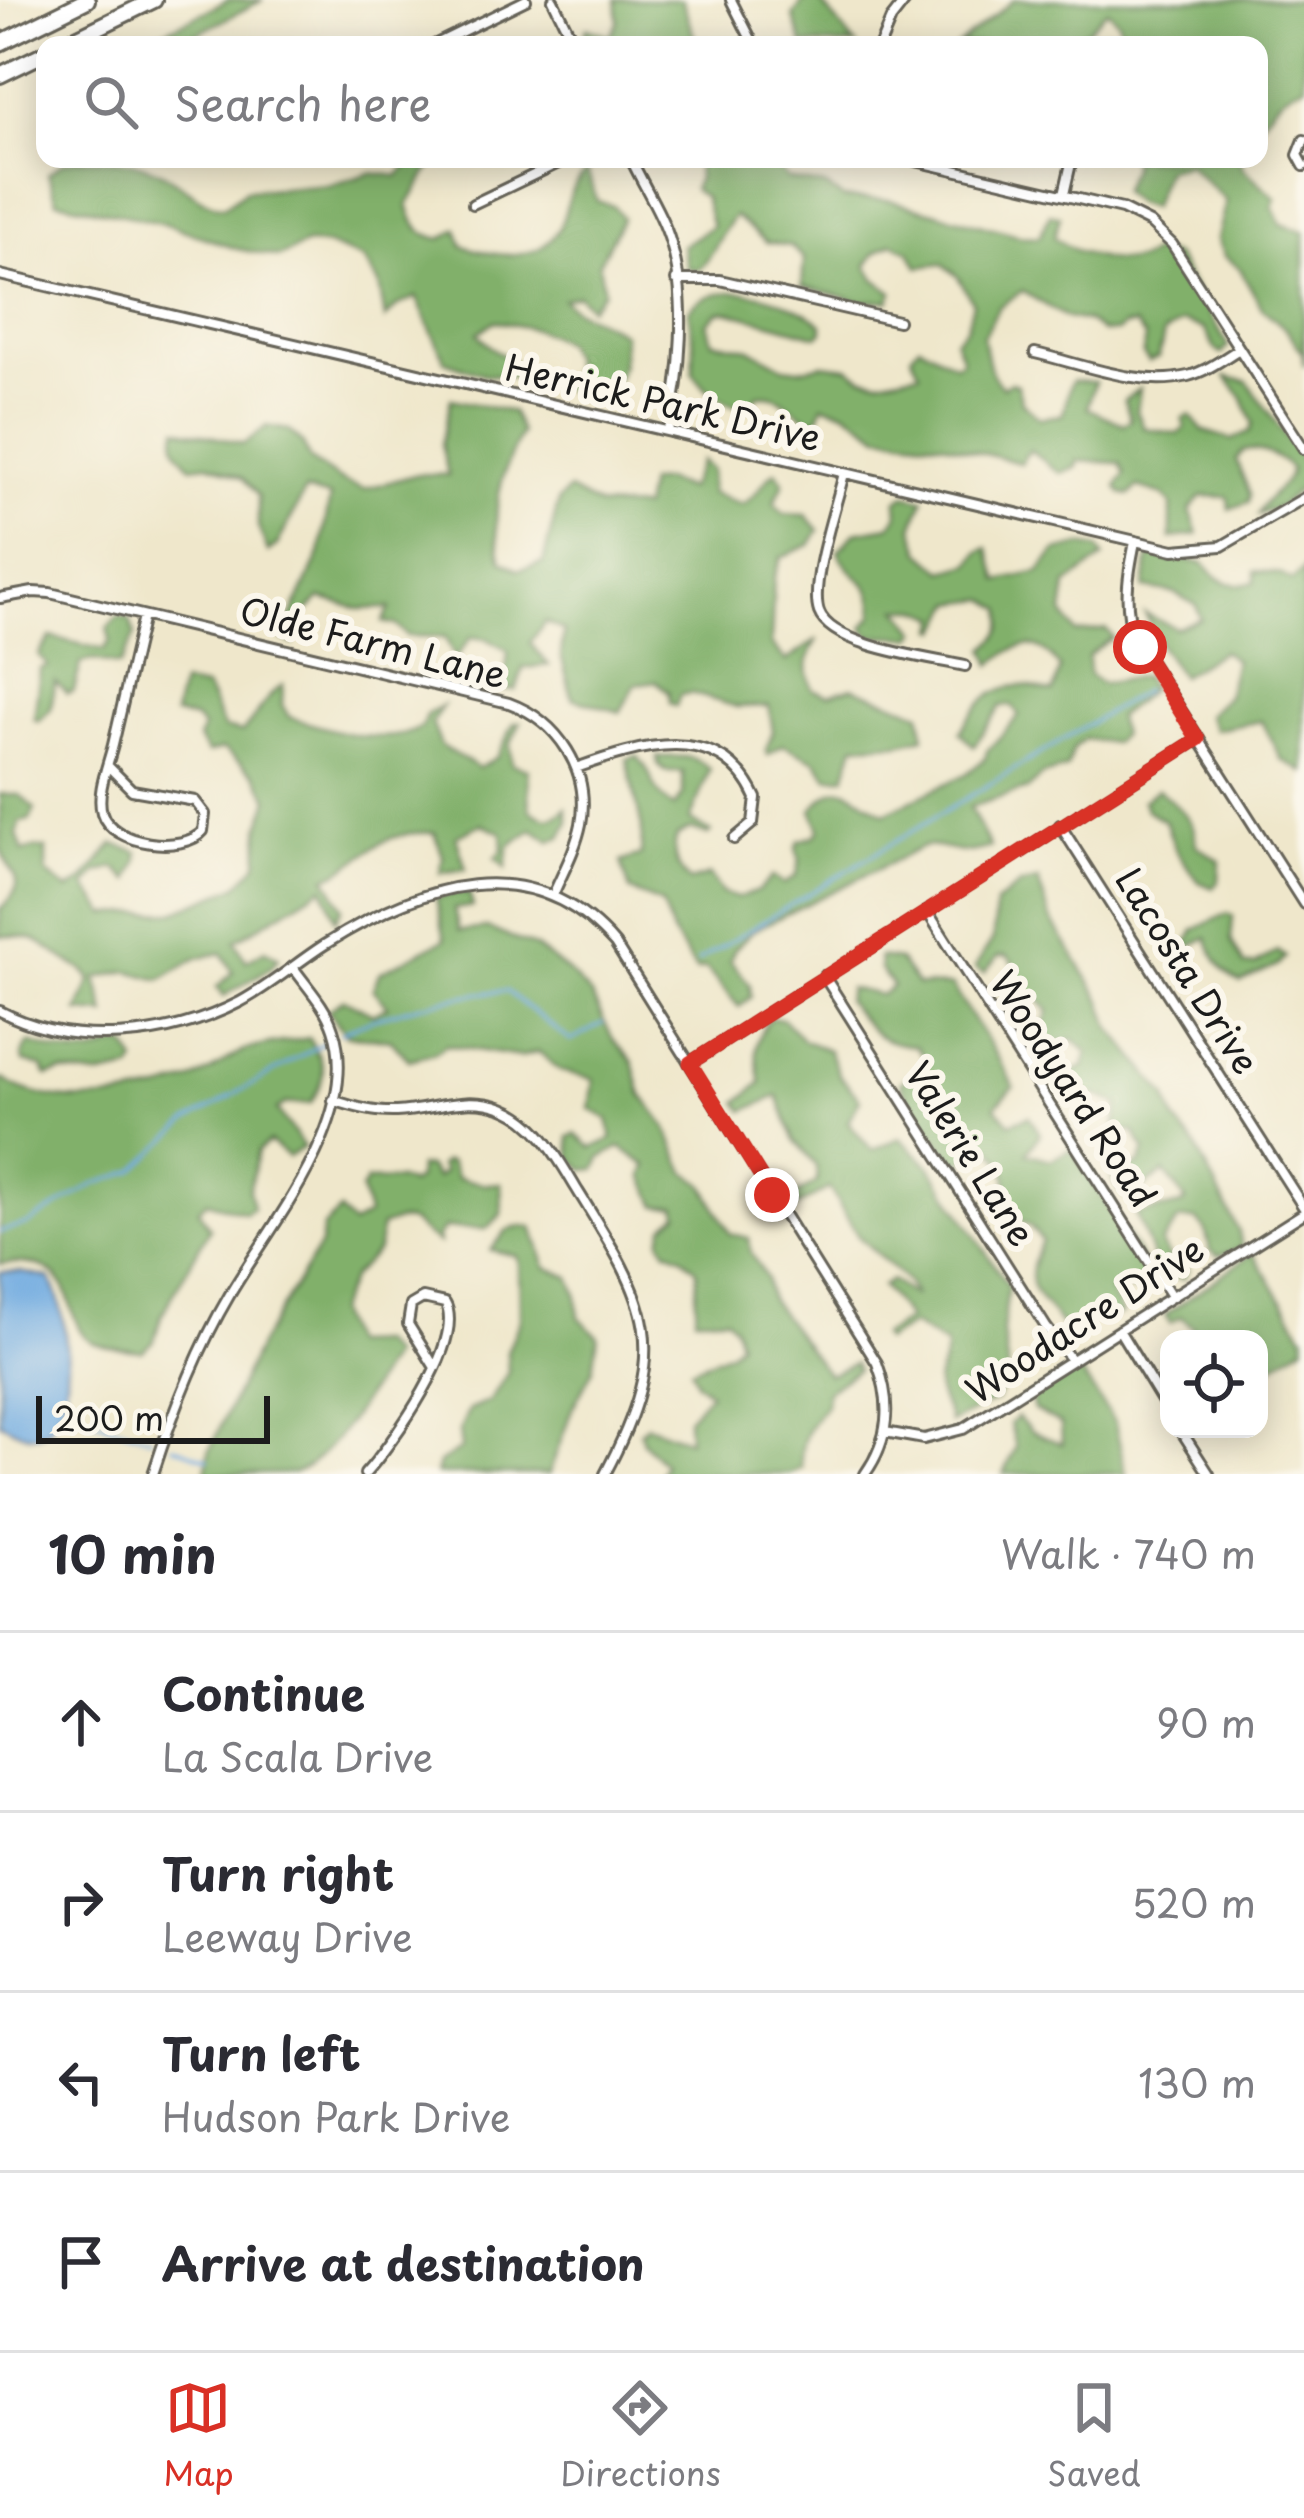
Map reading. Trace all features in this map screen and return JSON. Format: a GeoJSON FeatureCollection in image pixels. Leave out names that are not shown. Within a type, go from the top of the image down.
{"type":"FeatureCollection","features":[{"type":"Feature","properties":{"kind":"highway"},"geometry":{"type":"LineString","coordinates":[[0,44],[87,0]]}},
{"type":"Feature","properties":{"kind":"highway"},"geometry":{"type":"LineString","coordinates":[[80,36],[154,0]]}},
{"type":"Feature","properties":{"kind":"highway"},"geometry":{"type":"LineString","coordinates":[[0,75],[36,57]]}},
{"type":"Feature","properties":{"kind":"street"},"geometry":{"type":"LineString","coordinates":[[452,36],[526,0]]}},
{"type":"Feature","properties":{"kind":"street"},"geometry":{"type":"LineString","coordinates":[[554,0],[571,36]]}},
{"type":"Feature","properties":{"kind":"street"},"geometry":{"type":"LineString","coordinates":[[731,0],[749,36]]}},
{"type":"Feature","properties":{"kind":"street"},"geometry":{"type":"LineString","coordinates":[[884,36],[906,0]]}},
{"type":"Feature","properties":{"kind":"street"},"geometry":{"type":"LineString","coordinates":[[1304,140],[1298,155],[1304,166]]}},
{"type":"Feature","properties":{"kind":"street"},"geometry":{"type":"LineString","coordinates":[[473,204],[548,168]]}},
{"type":"Feature","properties":{"kind":"street"},"geometry":{"type":"LineString","coordinates":[[635,168],[675,259],[681,371],[668,431]]}},
{"type":"Feature","properties":{"kind":"street"},"geometry":{"type":"LineString","coordinates":[[947,168],[1122,209],[1160,231],[1304,448]]}},
{"type":"Feature","properties":{"kind":"street"},"geometry":{"type":"LineString","coordinates":[[1064,194],[1070,168]]}},
{"type":"Feature","properties":{"kind":"street","name":"Herrick Park Drive"},"geometry":{"type":"LineString","coordinates":[[0,275],[1135,542],[1190,551],[1222,547],[1304,498]]}},
{"type":"Feature","properties":{"kind":"street"},"geometry":{"type":"LineString","coordinates":[[676,280],[720,280],[898,321]]}},
{"type":"Feature","properties":{"kind":"street"},"geometry":{"type":"LineString","coordinates":[[1035,353],[1141,378],[1165,379],[1196,373],[1240,350]]}},
{"type":"Feature","properties":{"kind":"street"},"geometry":{"type":"LineString","coordinates":[[844,472],[818,585],[818,607],[827,624],[849,638],[965,666]]}},
{"type":"Feature","properties":{"kind":"street"},"geometry":{"type":"LineString","coordinates":[[1135,542],[1127,587],[1130,623],[1140,647],[1304,904]]}},
{"type":"Feature","properties":{"kind":"street","name":"Olde Farm Lane"},"geometry":{"type":"LineString","coordinates":[[0,598],[50,593],[509,703],[548,725],[576,768]]}},
{"type":"Feature","properties":{"kind":"street"},"geometry":{"type":"LineString","coordinates":[[108,766],[132,790],[195,800],[205,814],[203,832],[181,844],[133,839],[112,830],[100,809],[108,766],[143,616]]}},
{"type":"Feature","properties":{"kind":"street"},"geometry":{"type":"LineString","coordinates":[[690,1063],[1198,739]]}},
{"type":"Feature","properties":{"kind":"street"},"geometry":{"type":"LineString","coordinates":[[553,895],[580,827],[582,788],[576,768],[647,744],[703,750],[731,766],[756,798],[752,823],[734,839]]}},
{"type":"Feature","properties":{"kind":"street","name":"Lacosta Drive"},"geometry":{"type":"LineString","coordinates":[[1060,825],[1304,1210]]}},
{"type":"Feature","properties":{"kind":"street"},"geometry":{"type":"LineString","coordinates":[[0,1011],[58,1031],[92,1035],[146,1031],[234,1005],[355,926],[446,890],[480,883],[508,884],[553,895],[589,917],[614,944],[877,1364],[887,1397],[885,1432],[865,1474]]}},
{"type":"Feature","properties":{"kind":"street","name":"Woodyard Road"},"geometry":{"type":"LineString","coordinates":[[927,911],[1172,1296]]}},
{"type":"Feature","properties":{"kind":"street"},"geometry":{"type":"LineString","coordinates":[[153,1474],[206,1338],[296,1194],[333,1100],[339,1063],[334,1031],[321,1005],[292,968]]}},
{"type":"Feature","properties":{"kind":"street","name":"Valerie Lane"},"geometry":{"type":"LineString","coordinates":[[824,976],[1071,1360]]}},
{"type":"Feature","properties":{"kind":"street"},"geometry":{"type":"LineString","coordinates":[[333,1100],[389,1113],[478,1102],[520,1117],[549,1146],[627,1270],[643,1313],[646,1340],[641,1378],[604,1474]]}},
{"type":"Feature","properties":{"kind":"street","name":"Woodacre Drive"},"geometry":{"type":"LineString","coordinates":[[885,1432],[924,1439],[963,1430],[1304,1210]]}},
{"type":"Feature","properties":{"kind":"street"},"geometry":{"type":"LineString","coordinates":[[365,1474],[397,1434],[434,1366],[451,1316],[445,1303],[423,1298],[411,1305],[408,1324],[434,1366]]}},
{"type":"Feature","properties":{"kind":"street"},"geometry":{"type":"LineString","coordinates":[[1119,1330],[1160,1397]]}},
{"type":"Feature","properties":{"kind":"street"},"geometry":{"type":"LineString","coordinates":[[1186,1438],[1209,1474]]}},
{"type":"Feature","properties":{"kind":"green space"},"geometry":{"type":"Polygon","coordinates":[[[229,0],[263,0],[193,36],[155,36],[229,0]]]}},
{"type":"Feature","properties":{"kind":"green space"},"geometry":{"type":"Polygon","coordinates":[[[616,0],[682,0],[694,36],[611,36],[618,21],[616,0]]]}},
{"type":"Feature","properties":{"kind":"green space"},"geometry":{"type":"Polygon","coordinates":[[[804,0],[819,0],[849,36],[800,36],[793,16],[804,0]]]}},
{"type":"Feature","properties":{"kind":"green space"},"geometry":{"type":"Polygon","coordinates":[[[1014,0],[1304,0],[1304,85],[1284,95],[1268,113],[1268,36],[1123,36],[1118,21],[1107,10],[1077,36],[969,36],[1014,0]]]}},
{"type":"Feature","properties":{"kind":"green space"},"geometry":{"type":"Polygon","coordinates":[[[587,28],[611,36],[584,36],[587,28]]]}},
{"type":"Feature","properties":{"kind":"green space"},"geometry":{"type":"Polygon","coordinates":[[[56,168],[150,168],[224,207],[246,190],[331,185],[371,173],[398,176],[405,168],[430,168],[408,205],[423,232],[442,239],[457,229],[463,246],[510,255],[538,249],[549,241],[559,229],[572,190],[587,171],[597,201],[614,206],[622,218],[599,264],[604,291],[590,307],[578,295],[563,299],[623,333],[622,365],[607,403],[576,398],[563,388],[573,365],[564,342],[535,329],[495,321],[478,333],[534,377],[485,375],[445,361],[416,297],[397,306],[385,319],[379,284],[363,259],[326,245],[307,244],[279,257],[237,249],[166,224],[57,201],[48,174],[56,168]]]}},
{"type":"Feature","properties":{"kind":"green space"},"geometry":{"type":"Polygon","coordinates":[[[697,168],[778,168],[787,179],[825,186],[844,198],[890,200],[1022,236],[1039,237],[1050,214],[1060,216],[1054,237],[1104,259],[1133,261],[1154,250],[1175,256],[1226,342],[1222,354],[1204,329],[1183,322],[1164,333],[1159,357],[1149,362],[1143,354],[1145,337],[1135,325],[1102,332],[1022,291],[999,307],[983,336],[994,376],[1003,387],[1011,382],[1017,385],[1022,402],[1039,418],[1062,415],[1072,381],[1095,382],[1087,408],[1123,424],[1131,420],[1124,400],[1140,388],[1137,411],[1144,428],[1178,434],[1185,428],[1183,418],[1190,415],[1202,430],[1232,440],[1250,431],[1253,423],[1242,397],[1226,377],[1247,381],[1304,463],[1304,485],[1280,506],[1258,515],[1291,469],[1269,454],[1243,451],[1236,460],[1249,502],[1229,509],[1228,497],[1202,496],[1190,510],[1198,534],[1171,539],[1171,504],[1163,495],[1138,487],[1130,495],[1122,494],[1117,487],[1125,474],[1120,463],[1077,461],[1077,467],[1060,473],[1030,450],[1020,463],[943,443],[880,435],[846,411],[823,405],[818,420],[774,396],[756,396],[751,408],[726,401],[693,373],[688,311],[701,300],[736,292],[755,294],[808,314],[822,324],[823,331],[818,336],[726,311],[707,323],[712,341],[749,348],[784,367],[848,367],[862,377],[879,380],[920,372],[911,355],[919,345],[955,364],[962,360],[955,340],[967,326],[973,303],[958,277],[943,264],[918,267],[910,252],[893,243],[876,252],[867,265],[875,279],[893,292],[889,301],[858,301],[802,286],[804,258],[790,246],[766,242],[735,216],[704,264],[698,270],[687,268],[682,246],[712,226],[704,197],[693,189],[697,168]]]}},
{"type":"Feature","properties":{"kind":"green space"},"geometry":{"type":"Polygon","coordinates":[[[1131,168],[1170,168],[1151,208],[1121,191],[1131,168]]]}},
{"type":"Feature","properties":{"kind":"green space"},"geometry":{"type":"Polygon","coordinates":[[[1191,168],[1243,168],[1276,198],[1273,207],[1281,224],[1304,232],[1304,367],[1302,352],[1288,331],[1262,308],[1239,267],[1224,256],[1217,239],[1226,201],[1191,168]]]}},
{"type":"Feature","properties":{"kind":"green space"},"geometry":{"type":"Polygon","coordinates":[[[451,399],[512,412],[521,433],[502,480],[497,511],[502,560],[518,570],[543,563],[559,500],[569,490],[599,506],[643,508],[648,483],[663,480],[688,489],[701,460],[711,470],[710,493],[742,505],[776,471],[784,483],[774,503],[784,514],[806,515],[819,530],[810,545],[781,557],[774,577],[771,644],[786,661],[818,639],[808,663],[813,689],[829,695],[852,687],[921,713],[924,737],[855,745],[845,777],[828,777],[816,761],[783,745],[768,755],[773,732],[769,706],[737,707],[691,693],[680,695],[676,706],[656,681],[636,684],[620,712],[572,698],[561,655],[564,631],[545,622],[530,643],[549,665],[523,668],[516,690],[504,690],[508,651],[487,639],[471,637],[455,659],[445,637],[407,636],[396,625],[383,622],[390,608],[359,609],[320,598],[298,621],[293,644],[281,638],[320,554],[330,497],[305,491],[278,544],[268,552],[258,527],[258,496],[243,478],[209,464],[191,466],[177,449],[178,428],[244,444],[267,426],[288,430],[302,442],[310,460],[343,482],[364,489],[418,474],[448,475],[441,444],[451,399]]]}},
{"type":"Feature","properties":{"kind":"green space"},"geometry":{"type":"Polygon","coordinates":[[[905,495],[924,499],[913,527],[921,551],[944,571],[971,564],[988,548],[999,581],[1040,572],[1056,551],[1082,545],[1098,548],[1104,557],[1067,585],[1063,613],[1076,633],[1106,629],[1113,637],[1088,656],[1089,675],[1102,684],[1143,676],[1151,689],[1117,717],[1121,735],[1113,743],[1084,739],[1073,749],[1067,768],[1042,775],[1028,789],[970,807],[990,847],[962,852],[925,846],[752,931],[730,961],[750,984],[751,997],[739,1007],[705,968],[696,970],[672,933],[662,904],[630,891],[621,862],[641,855],[642,828],[627,759],[637,756],[660,795],[674,807],[683,795],[683,772],[666,772],[657,757],[692,758],[710,769],[690,820],[711,832],[691,829],[677,836],[675,855],[690,881],[710,875],[722,893],[737,898],[758,891],[773,876],[784,884],[796,876],[799,841],[820,829],[812,810],[832,792],[848,791],[885,813],[966,774],[985,759],[1019,716],[1012,706],[1001,706],[974,746],[960,732],[986,699],[1013,687],[1053,692],[1060,669],[1036,647],[1019,647],[992,665],[986,649],[1001,631],[1004,616],[1003,609],[986,599],[954,603],[940,630],[936,629],[939,617],[920,609],[899,609],[918,631],[913,637],[871,636],[863,627],[873,616],[873,603],[866,586],[838,551],[855,532],[890,526],[898,515],[897,501],[905,495]]]}},
{"type":"Feature","properties":{"kind":"green space"},"geometry":{"type":"Polygon","coordinates":[[[1149,556],[1204,563],[1232,584],[1255,582],[1255,571],[1280,574],[1292,581],[1304,569],[1304,772],[1281,759],[1261,721],[1214,730],[1207,715],[1227,696],[1235,660],[1222,651],[1181,676],[1145,614],[1176,628],[1201,619],[1196,605],[1174,593],[1144,588],[1149,556]]]}},
{"type":"Feature","properties":{"kind":"green space"},"geometry":{"type":"Polygon","coordinates":[[[118,616],[129,618],[135,635],[120,665],[81,663],[74,691],[67,694],[55,681],[51,709],[39,721],[34,719],[40,669],[48,666],[38,655],[51,637],[104,650],[110,640],[107,628],[118,616]]]}},
{"type":"Feature","properties":{"kind":"green space"},"geometry":{"type":"Polygon","coordinates":[[[181,684],[206,688],[224,728],[242,732],[283,685],[282,705],[289,717],[356,735],[407,733],[422,727],[426,715],[442,706],[432,723],[441,746],[479,768],[497,757],[514,723],[521,722],[510,744],[512,764],[528,769],[530,810],[549,818],[566,808],[569,822],[561,837],[550,841],[533,829],[509,846],[506,868],[496,858],[503,850],[502,833],[482,824],[456,836],[466,869],[440,873],[443,857],[435,833],[387,840],[326,877],[343,907],[336,920],[323,887],[235,941],[246,961],[265,950],[279,958],[224,996],[217,987],[233,972],[222,953],[197,958],[160,980],[128,971],[97,978],[106,1014],[78,1012],[91,980],[86,973],[37,941],[0,936],[0,909],[16,885],[0,847],[0,794],[20,795],[35,809],[30,820],[20,822],[17,835],[23,852],[46,849],[46,873],[68,890],[83,881],[114,844],[138,852],[129,881],[115,868],[98,872],[86,886],[106,914],[174,912],[237,886],[258,863],[260,827],[269,798],[255,774],[223,749],[208,753],[198,739],[203,728],[195,719],[174,715],[181,684]]]}},
{"type":"Feature","properties":{"kind":"green space"},"geometry":{"type":"Polygon","coordinates":[[[1158,789],[1189,820],[1196,845],[1220,861],[1219,881],[1213,888],[1199,882],[1176,851],[1165,821],[1146,810],[1143,800],[1158,789]]]}},
{"type":"Feature","properties":{"kind":"green space"},"geometry":{"type":"Polygon","coordinates":[[[1038,881],[1050,917],[1102,1001],[1111,1028],[1166,1096],[1239,1232],[1242,1248],[1218,1256],[1210,1250],[1205,1229],[1196,1220],[1179,1220],[1161,1243],[1174,1265],[1188,1270],[1184,1279],[1159,1274],[1136,1214],[1186,1201],[1165,1172],[1144,1187],[1136,1202],[1122,1195],[1112,1179],[1140,1164],[1145,1150],[1134,1132],[1116,1125],[1118,1105],[1097,1095],[1072,1094],[1062,1084],[1062,1075],[1084,1067],[1088,1052],[1073,1039],[1037,1041],[1049,1011],[1033,994],[1015,1005],[1003,1005],[1002,998],[1018,981],[1007,956],[999,956],[984,973],[975,968],[993,939],[995,904],[1020,885],[1038,881]]]}},
{"type":"Feature","properties":{"kind":"green space"},"geometry":{"type":"Polygon","coordinates":[[[469,893],[473,906],[454,909],[459,931],[487,928],[535,947],[591,995],[613,1039],[633,1062],[642,1095],[666,1127],[686,1172],[703,1183],[730,1234],[749,1238],[770,1299],[828,1375],[854,1363],[857,1370],[827,1391],[826,1405],[804,1442],[802,1468],[789,1474],[660,1474],[664,1464],[640,1432],[647,1425],[688,1440],[687,1418],[710,1393],[697,1383],[691,1369],[729,1352],[739,1342],[726,1317],[695,1317],[697,1270],[667,1250],[661,1240],[664,1226],[679,1214],[677,1206],[657,1206],[643,1176],[648,1166],[620,1147],[601,1158],[596,1169],[585,1170],[572,1158],[569,1137],[576,1134],[592,1148],[612,1139],[608,1119],[590,1109],[594,1079],[560,1071],[539,1052],[520,1057],[446,1045],[409,1060],[391,1040],[346,1035],[328,1010],[344,999],[373,1014],[388,1006],[373,989],[379,973],[445,939],[436,898],[469,893]]]}},
{"type":"Feature","properties":{"kind":"green space"},"geometry":{"type":"Polygon","coordinates":[[[1228,913],[1233,916],[1231,940],[1244,965],[1255,965],[1278,951],[1285,957],[1278,965],[1240,982],[1219,964],[1207,937],[1191,947],[1188,942],[1194,930],[1228,913]]]}},
{"type":"Feature","properties":{"kind":"green space"},"geometry":{"type":"Polygon","coordinates":[[[879,957],[899,960],[917,985],[952,986],[1014,1087],[995,1106],[1010,1123],[1029,1116],[1040,1134],[1027,1153],[1051,1160],[1071,1149],[1158,1284],[1148,1293],[1125,1288],[1110,1291],[1122,1314],[1065,1329],[1039,1297],[1031,1280],[1042,1241],[1030,1226],[1004,1212],[1007,1184],[1000,1160],[989,1145],[956,1165],[900,1082],[929,1064],[916,1046],[891,1042],[875,1033],[846,1000],[849,988],[881,995],[893,986],[880,970],[879,957]]]}},
{"type":"Feature","properties":{"kind":"green space"},"geometry":{"type":"Polygon","coordinates":[[[769,1018],[783,1019],[804,1041],[829,1050],[839,1075],[860,1099],[848,1122],[872,1150],[900,1138],[930,1166],[1008,1286],[1003,1332],[1009,1378],[996,1400],[950,1423],[937,1385],[946,1346],[912,1325],[884,1341],[881,1336],[908,1319],[882,1286],[891,1280],[915,1297],[907,1282],[858,1236],[829,1188],[796,1207],[793,1197],[817,1182],[816,1166],[794,1140],[778,1096],[744,1111],[738,1102],[761,1083],[756,1049],[769,1018]]]}},
{"type":"Feature","properties":{"kind":"green space"},"geometry":{"type":"Polygon","coordinates":[[[309,1038],[322,1064],[320,1084],[311,1103],[286,1104],[277,1110],[304,1147],[288,1157],[269,1142],[258,1151],[249,1190],[253,1208],[245,1213],[207,1201],[198,1210],[210,1228],[161,1316],[154,1341],[143,1351],[99,1345],[83,1334],[59,1279],[47,1269],[28,1263],[0,1264],[0,1081],[47,1096],[130,1096],[182,1084],[252,1048],[309,1038]]]}},
{"type":"Feature","properties":{"kind":"green space"},"geometry":{"type":"Polygon","coordinates":[[[29,1043],[81,1054],[126,1045],[136,1062],[132,1070],[97,1077],[62,1072],[47,1076],[42,1067],[24,1062],[22,1055],[29,1043]]]}},
{"type":"Feature","properties":{"kind":"green space"},"geometry":{"type":"Polygon","coordinates":[[[450,1162],[457,1178],[501,1183],[502,1214],[486,1229],[445,1228],[439,1243],[410,1221],[381,1226],[378,1250],[352,1277],[336,1312],[349,1344],[379,1343],[391,1356],[349,1422],[322,1454],[293,1473],[206,1474],[209,1451],[259,1344],[320,1245],[323,1227],[340,1211],[352,1225],[368,1215],[361,1190],[367,1181],[411,1184],[417,1179],[418,1167],[428,1167],[436,1178],[443,1173],[440,1166],[450,1162]]]}},
{"type":"Feature","properties":{"kind":"green space"},"geometry":{"type":"Polygon","coordinates":[[[533,1227],[546,1267],[570,1277],[579,1317],[598,1336],[593,1369],[572,1409],[549,1474],[436,1474],[439,1463],[461,1449],[459,1432],[469,1410],[490,1401],[508,1372],[507,1352],[520,1320],[519,1265],[517,1256],[491,1250],[507,1230],[533,1227]]]}},
{"type":"Feature","properties":{"kind":"green space"},"geometry":{"type":"Polygon","coordinates":[[[1253,1253],[1304,1335],[1304,1345],[1268,1368],[1268,1330],[1193,1330],[1181,1317],[1170,1323],[1165,1315],[1253,1253]]]}},
{"type":"Feature","properties":{"kind":"green space"},"geometry":{"type":"Polygon","coordinates":[[[1074,1370],[1082,1374],[1115,1423],[1126,1474],[1004,1474],[1016,1447],[1010,1424],[1017,1417],[1032,1432],[1062,1444],[1061,1424],[1034,1410],[1031,1397],[1074,1370]]]}},
{"type":"Feature","properties":{"kind":"water"},"geometry":{"type":"Polygon","coordinates":[[[0,1272],[49,1278],[62,1313],[65,1389],[50,1427],[36,1435],[0,1423],[0,1272]]]}},
{"type":"Feature","properties":{"kind":"waterway"},"geometry":{"type":"LineString","coordinates":[[698,961],[1145,690]]}},
{"type":"Feature","properties":{"kind":"waterway"},"geometry":{"type":"LineString","coordinates":[[341,1033],[421,1005],[506,991],[571,1041],[603,1023]]}},
{"type":"Feature","properties":{"kind":"waterway"},"geometry":{"type":"LineString","coordinates":[[0,1232],[28,1224],[95,1184],[134,1171],[187,1122],[330,1039]]}},
{"type":"Feature","properties":{"kind":"waterway"},"geometry":{"type":"LineString","coordinates":[[61,1409],[150,1438]]}},
{"type":"Feature","properties":{"kind":"waterway"},"geometry":{"type":"LineString","coordinates":[[173,1446],[208,1459]]}},
{"type":"Feature","properties":{"kind":"route"},"geometry":{"type":"LineString","coordinates":[[772,1195],[690,1063],[1198,739],[1140,647]]}}]}
